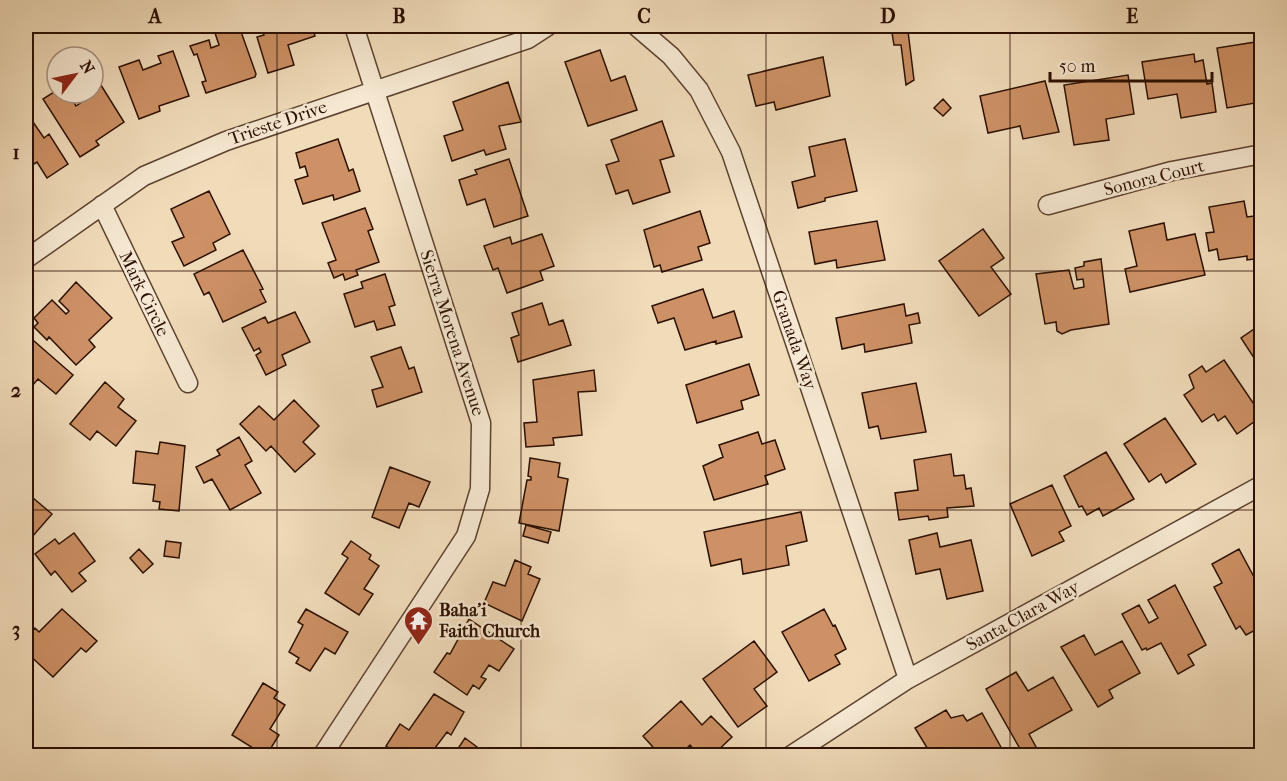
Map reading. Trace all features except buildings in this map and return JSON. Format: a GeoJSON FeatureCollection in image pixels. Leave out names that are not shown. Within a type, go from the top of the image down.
{"type":"FeatureCollection","features":[{"type":"Feature","properties":{"kind":"street","name":"Sierra Morena Avenue"},"geometry":{"type":"LineString","coordinates":[[322,756],[466,536],[480,489],[481,423],[354,26]]}},
{"type":"Feature","properties":{"kind":"street","name":"Trieste Drive"},"geometry":{"type":"LineString","coordinates":[[26,259],[144,176],[226,141],[374,89],[528,39],[548,26]]}},
{"type":"Feature","properties":{"kind":"street","name":"Granada Way"},"geometry":{"type":"LineString","coordinates":[[636,26],[671,56],[699,90],[732,152],[908,679]]}},
{"type":"Feature","properties":{"kind":"street","name":"Sonora Court"},"geometry":{"type":"LineString","coordinates":[[1048,205],[1172,171],[1262,154]]}},
{"type":"Feature","properties":{"kind":"street","name":"Mark Circle"},"geometry":{"type":"LineString","coordinates":[[102,205],[188,383]]}},
{"type":"Feature","properties":{"kind":"street","name":"Santa Clara Way"},"geometry":{"type":"LineString","coordinates":[[790,756],[908,679],[1262,485]]}},
{"type":"Feature","properties":{"kind":"place","name":"Baha'i Faith Church"},"geometry":{"type":"Point","coordinates":[418,646]}}]}
